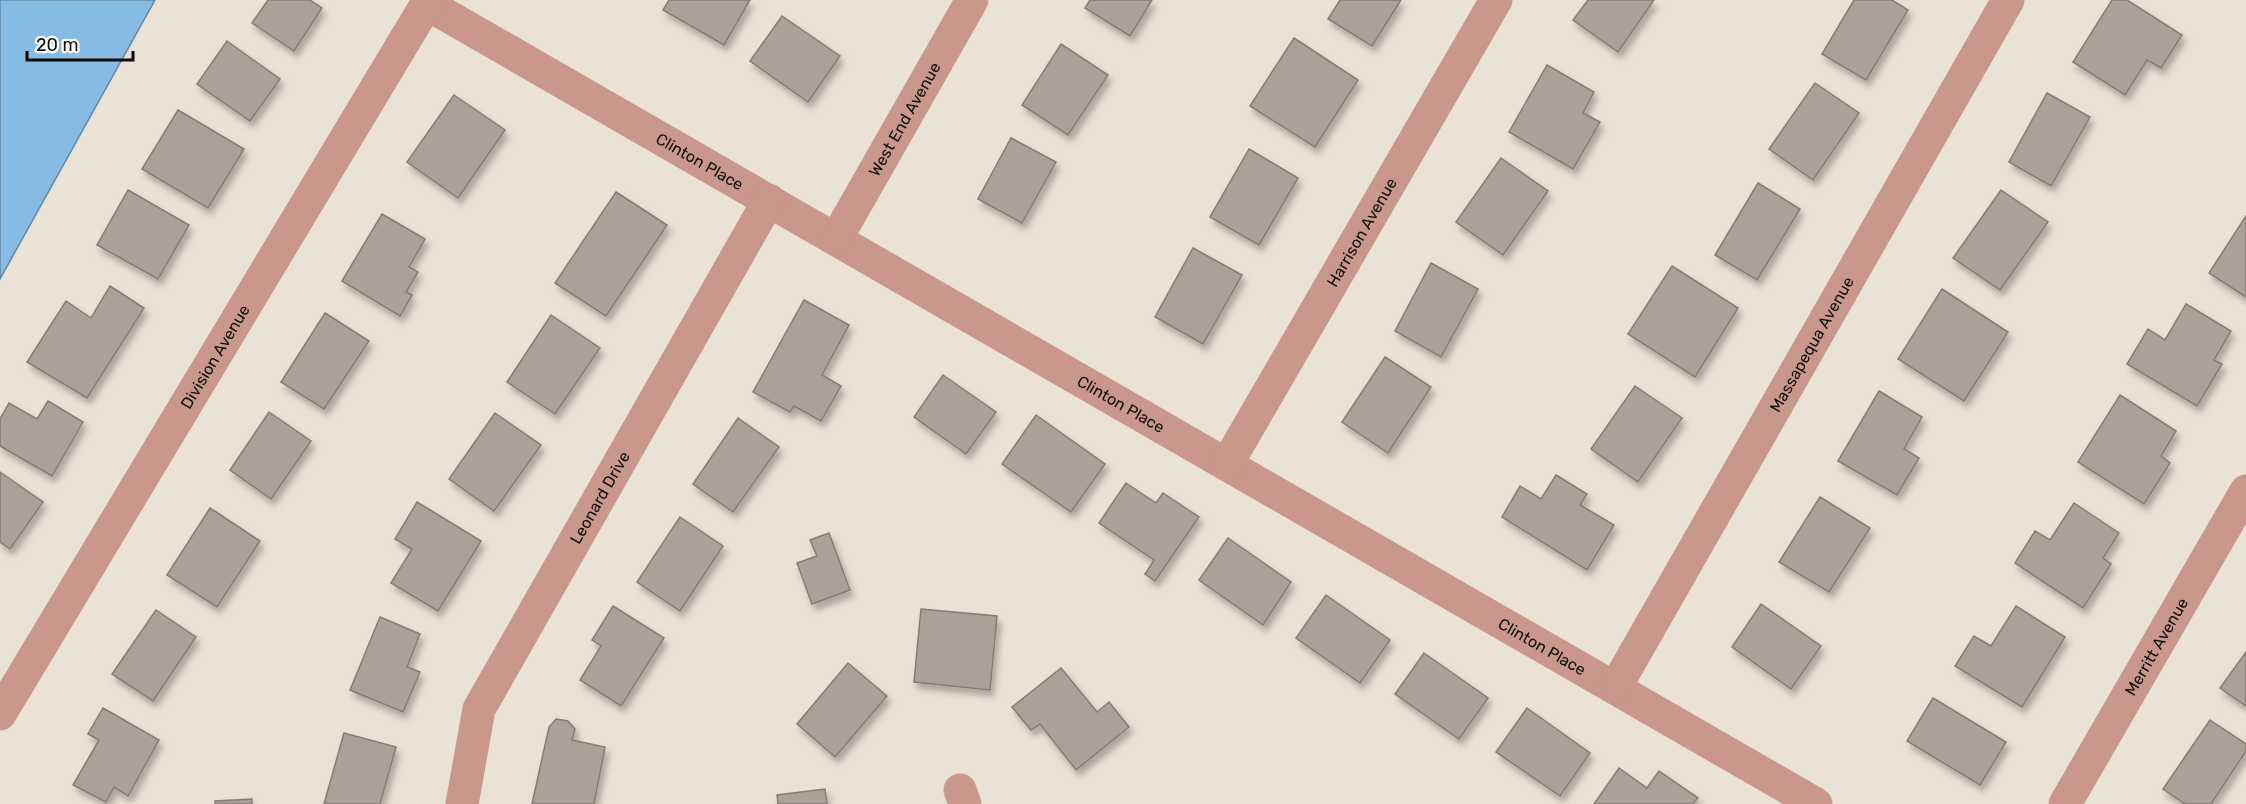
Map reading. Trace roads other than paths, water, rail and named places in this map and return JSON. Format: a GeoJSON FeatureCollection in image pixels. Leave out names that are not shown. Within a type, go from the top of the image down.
{"type":"FeatureCollection","features":[{"type":"Feature","properties":{"kind":"street","name":"West End Avenue"},"geometry":{"type":"LineString","coordinates":[[836,239],[972,0]]}},
{"type":"Feature","properties":{"kind":"street","name":"Harrison Avenue"},"geometry":{"type":"LineString","coordinates":[[1227,464],[1496,0]]}},
{"type":"Feature","properties":{"kind":"street","name":"Massapequa Avenue"},"geometry":{"type":"LineString","coordinates":[[1615,688],[2008,0]]}},
{"type":"Feature","properties":{"kind":"street","name":"Clinton Place"},"geometry":{"type":"LineString","coordinates":[[428,2],[1816,804]]}},
{"type":"Feature","properties":{"kind":"street","name":"Division Avenue"},"geometry":{"type":"LineString","coordinates":[[0,714],[428,2]]}},
{"type":"Feature","properties":{"kind":"street","name":"Leonard Drive"},"geometry":{"type":"LineString","coordinates":[[462,804],[479,709],[769,200]]}},
{"type":"Feature","properties":{"kind":"street","name":"Merritt Avenue"},"geometry":{"type":"LineString","coordinates":[[2065,804],[2246,491]]}},
{"type":"Feature","properties":{"kind":"water"},"geometry":{"type":"Polygon","coordinates":[[[0,0],[155,0],[0,279],[0,0]]]}}]}
